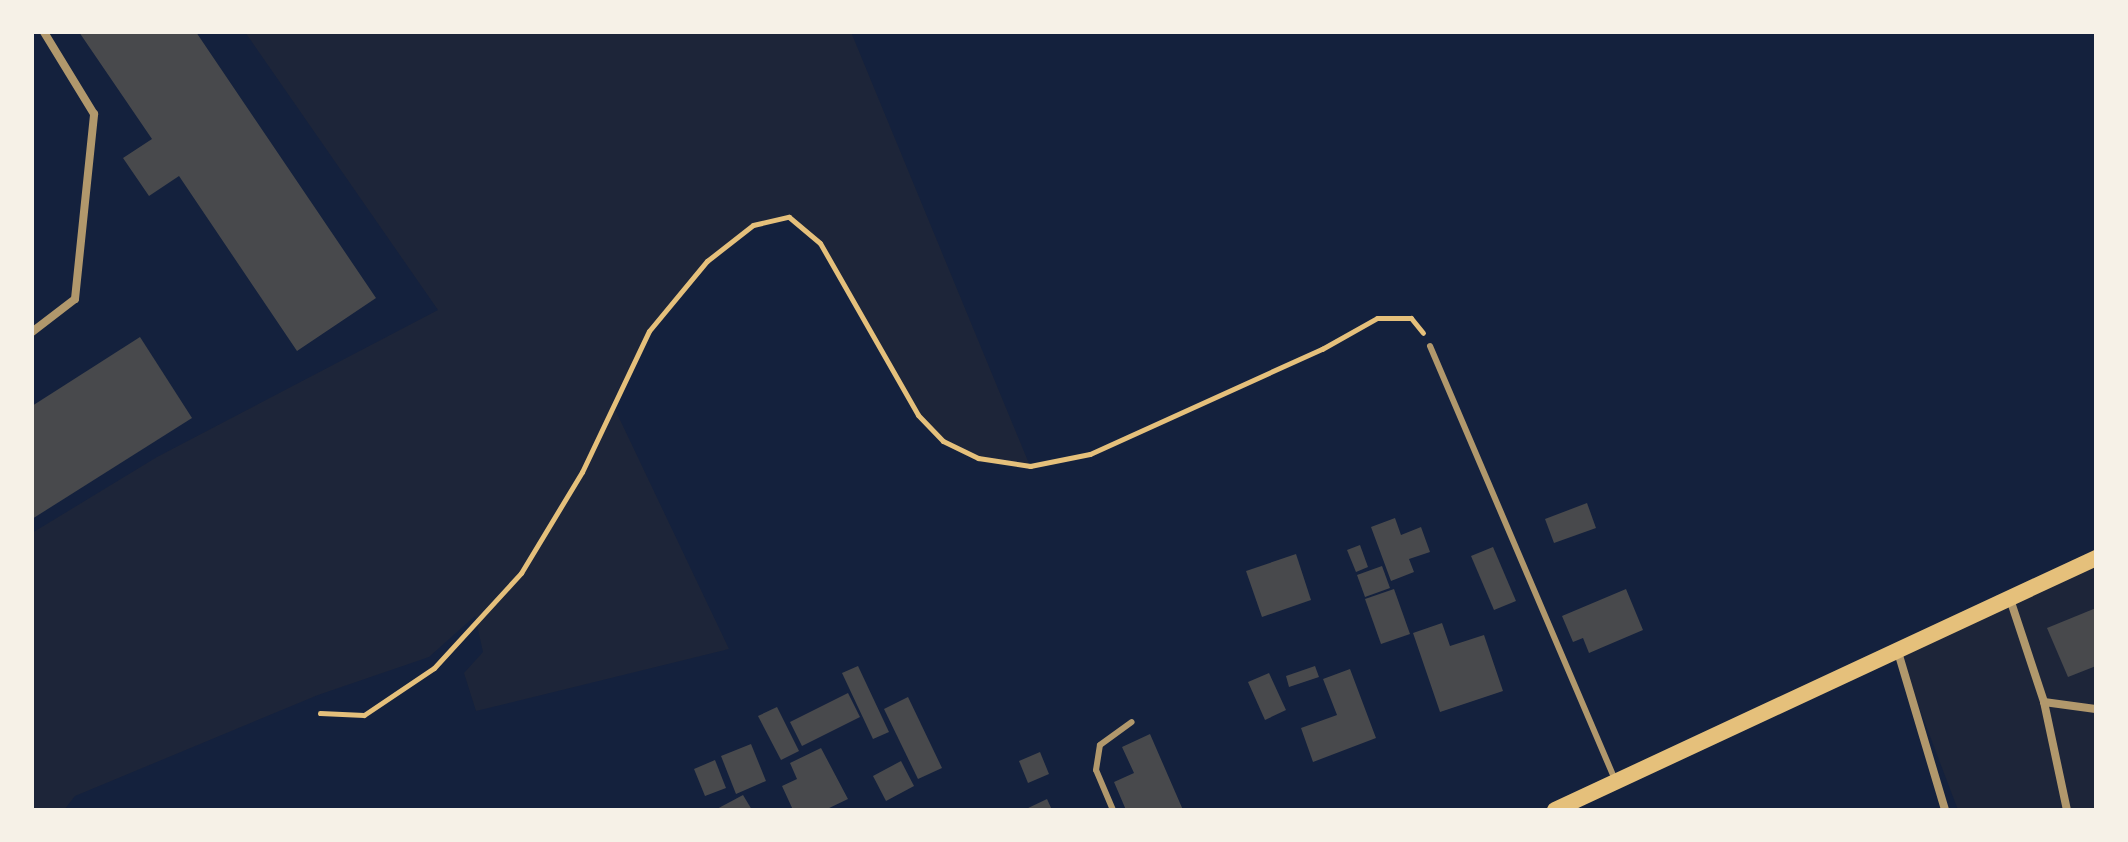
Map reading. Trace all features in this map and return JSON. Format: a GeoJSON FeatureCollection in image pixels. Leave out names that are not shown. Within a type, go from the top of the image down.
{"type":"FeatureCollection","features":[{"type":"Feature","properties":{"kind":"main road"},"geometry":{"type":"LineString","coordinates":[[1555,810],[1898,652],[2008,595],[2096,558]]}},
{"type":"Feature","properties":{"kind":"street"},"geometry":{"type":"LineString","coordinates":[[32,332],[75,299],[94,114],[44,32]]}},
{"type":"Feature","properties":{"kind":"street"},"geometry":{"type":"LineString","coordinates":[[2008,595],[2044,702],[2067,810]]}},
{"type":"Feature","properties":{"kind":"street"},"geometry":{"type":"LineString","coordinates":[[1898,652],[1945,810]]}},
{"type":"Feature","properties":{"kind":"street"},"geometry":{"type":"LineString","coordinates":[[2044,702],[2096,709]]}},
{"type":"Feature","properties":{"kind":"lane"},"geometry":{"type":"LineString","coordinates":[[1430,346],[1616,783]]}},
{"type":"Feature","properties":{"kind":"lane"},"geometry":{"type":"LineString","coordinates":[[1113,810],[1096,770],[1100,745],[1132,722]]}},
{"type":"Feature","properties":{"kind":"path"},"geometry":{"type":"LineString","coordinates":[[320,713],[364,715],[434,668],[521,573],[582,472],[649,331],[707,261],[753,225],[789,217],[820,243],[918,415],[943,441],[978,458],[1030,466],[1090,454],[1322,349],[1377,318],[1411,318],[1430,346]]}},
{"type":"Feature","properties":{"kind":"shaded area"},"geometry":{"type":"Polygon","coordinates":[[[245,32],[851,32],[1030,466],[978,458],[943,441],[918,415],[820,243],[789,217],[753,225],[707,261],[649,331],[612,403],[729,649],[476,711],[464,673],[483,652],[475,616],[429,657],[318,695],[75,796],[64,810],[32,810],[32,533],[157,457],[438,310],[245,32]]]}},
{"type":"Feature","properties":{"kind":"shaded area"},"geometry":{"type":"Polygon","coordinates":[[[2096,558],[2096,810],[1958,810],[1898,652],[2096,558]]]}},
{"type":"Feature","properties":{"kind":"building"},"geometry":{"type":"Polygon","coordinates":[[[79,32],[196,32],[376,298],[297,351],[179,176],[149,196],[123,158],[152,139],[79,32]]]}},
{"type":"Feature","properties":{"kind":"building"},"geometry":{"type":"Polygon","coordinates":[[[140,337],[192,418],[32,519],[32,406],[140,337]]]}},
{"type":"Feature","properties":{"kind":"building"},"geometry":{"type":"Polygon","coordinates":[[[1587,503],[1596,528],[1554,543],[1545,519],[1587,503]]]}},
{"type":"Feature","properties":{"kind":"building"},"geometry":{"type":"Polygon","coordinates":[[[1395,518],[1401,535],[1421,527],[1430,552],[1409,559],[1414,572],[1391,581],[1371,527],[1395,518]]]}},
{"type":"Feature","properties":{"kind":"building"},"geometry":{"type":"Polygon","coordinates":[[[1360,545],[1368,567],[1356,572],[1347,550],[1360,545]]]}},
{"type":"Feature","properties":{"kind":"building"},"geometry":{"type":"Polygon","coordinates":[[[1493,547],[1516,601],[1494,610],[1471,556],[1493,547]]]}},
{"type":"Feature","properties":{"kind":"building"},"geometry":{"type":"Polygon","coordinates":[[[1296,554],[1311,600],[1262,617],[1246,571],[1296,554]]]}},
{"type":"Feature","properties":{"kind":"building"},"geometry":{"type":"Polygon","coordinates":[[[1382,566],[1390,588],[1365,597],[1357,575],[1382,566]]]}},
{"type":"Feature","properties":{"kind":"building"},"geometry":{"type":"Polygon","coordinates":[[[1394,589],[1410,634],[1381,644],[1365,599],[1394,589]]]}},
{"type":"Feature","properties":{"kind":"building"},"geometry":{"type":"Polygon","coordinates":[[[1626,589],[1643,630],[1589,653],[1583,638],[1573,642],[1562,616],[1626,589]]]}},
{"type":"Feature","properties":{"kind":"building"},"geometry":{"type":"Polygon","coordinates":[[[2096,608],[2096,666],[2068,677],[2047,628],[2096,608]]]}},
{"type":"Feature","properties":{"kind":"building"},"geometry":{"type":"Polygon","coordinates":[[[1442,623],[1450,646],[1484,635],[1503,691],[1440,712],[1413,633],[1442,623]]]}},
{"type":"Feature","properties":{"kind":"building"},"geometry":{"type":"Polygon","coordinates":[[[858,666],[889,732],[873,739],[842,673],[858,666]]]}},
{"type":"Feature","properties":{"kind":"building"},"geometry":{"type":"Polygon","coordinates":[[[1315,666],[1319,677],[1289,687],[1286,676],[1315,666]]]}},
{"type":"Feature","properties":{"kind":"building"},"geometry":{"type":"Polygon","coordinates":[[[1350,669],[1376,738],[1313,762],[1301,728],[1337,715],[1323,679],[1350,669]]]}},
{"type":"Feature","properties":{"kind":"building"},"geometry":{"type":"Polygon","coordinates":[[[1269,673],[1286,710],[1265,720],[1248,682],[1269,673]]]}},
{"type":"Feature","properties":{"kind":"building"},"geometry":{"type":"Polygon","coordinates":[[[848,693],[860,717],[802,746],[790,722],[848,693]]]}},
{"type":"Feature","properties":{"kind":"building"},"geometry":{"type":"Polygon","coordinates":[[[908,697],[942,768],[918,779],[884,709],[908,697]]]}},
{"type":"Feature","properties":{"kind":"building"},"geometry":{"type":"Polygon","coordinates":[[[777,707],[799,751],[781,760],[758,716],[777,707]]]}},
{"type":"Feature","properties":{"kind":"building"},"geometry":{"type":"Polygon","coordinates":[[[1150,734],[1183,810],[1126,810],[1114,782],[1134,773],[1122,747],[1150,734]]]}},
{"type":"Feature","properties":{"kind":"building"},"geometry":{"type":"Polygon","coordinates":[[[751,744],[766,781],[736,794],[721,756],[751,744]]]}},
{"type":"Feature","properties":{"kind":"building"},"geometry":{"type":"Polygon","coordinates":[[[821,748],[848,799],[825,810],[793,810],[782,786],[797,779],[790,763],[821,748]]]}},
{"type":"Feature","properties":{"kind":"building"},"geometry":{"type":"Polygon","coordinates":[[[1040,752],[1049,774],[1028,783],[1019,761],[1040,752]]]}},
{"type":"Feature","properties":{"kind":"building"},"geometry":{"type":"Polygon","coordinates":[[[715,760],[726,788],[705,796],[694,769],[715,760]]]}},
{"type":"Feature","properties":{"kind":"building"},"geometry":{"type":"Polygon","coordinates":[[[901,761],[914,786],[886,801],[873,776],[901,761]]]}},
{"type":"Feature","properties":{"kind":"building"},"geometry":{"type":"Polygon","coordinates":[[[743,795],[752,810],[715,810],[743,795]]]}},
{"type":"Feature","properties":{"kind":"building"},"geometry":{"type":"Polygon","coordinates":[[[1047,799],[1052,810],[1024,810],[1047,799]]]}}]}
